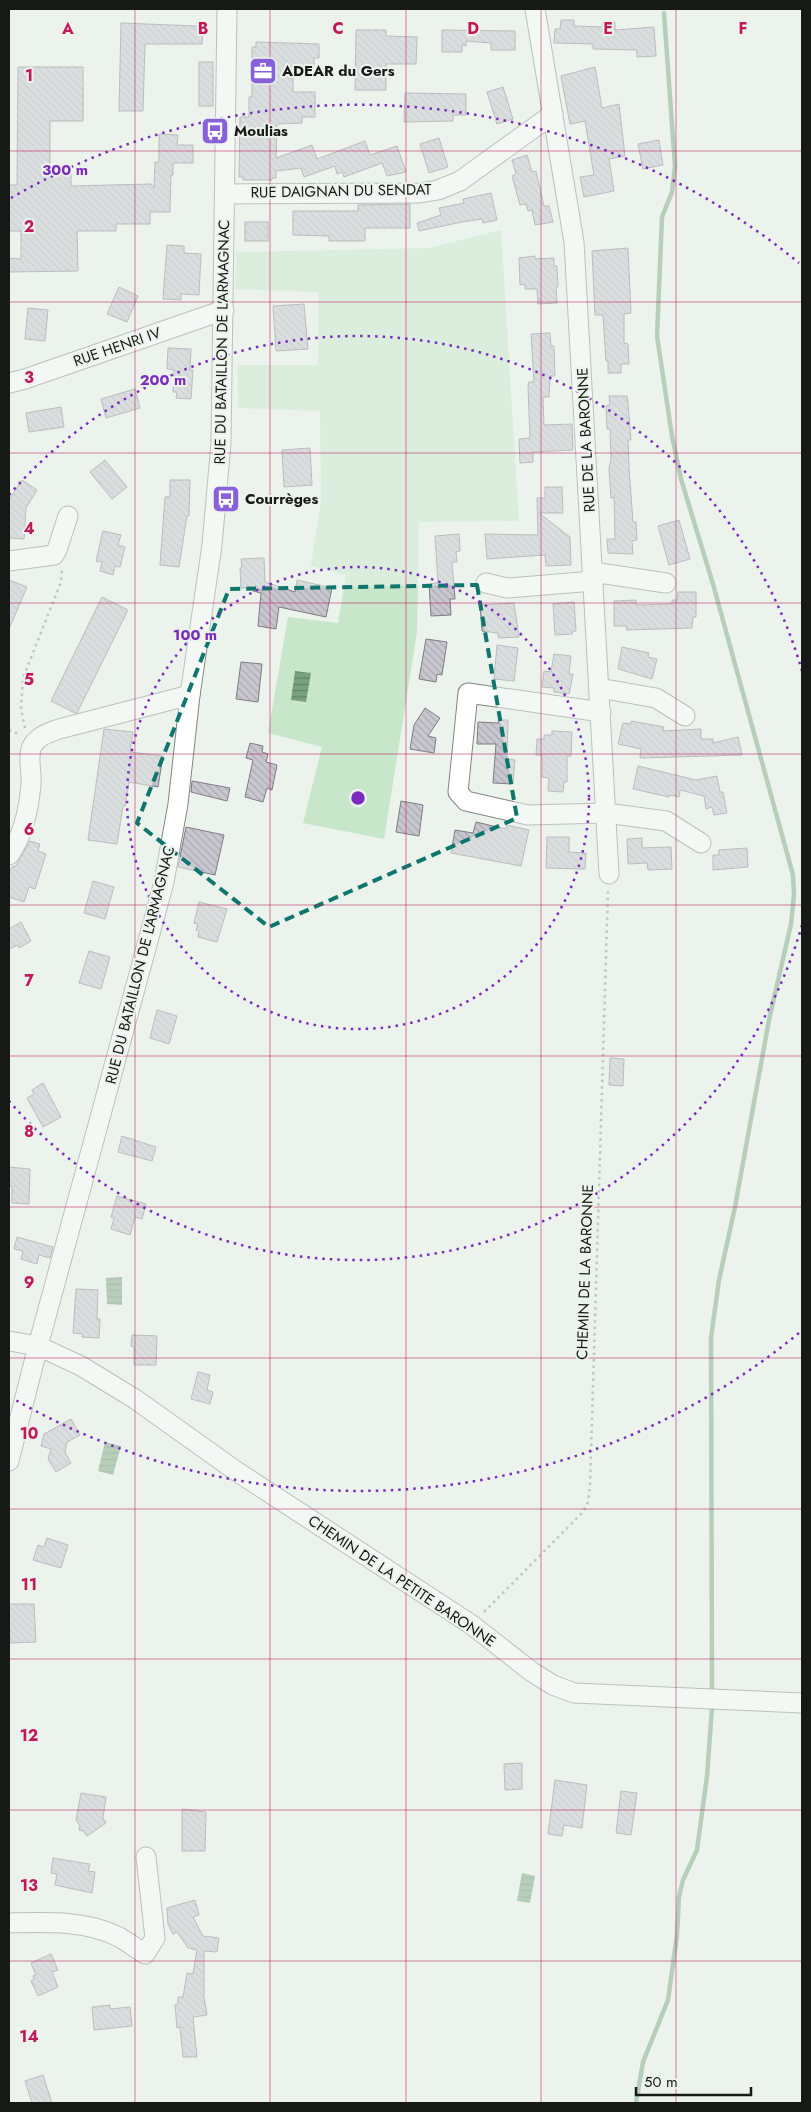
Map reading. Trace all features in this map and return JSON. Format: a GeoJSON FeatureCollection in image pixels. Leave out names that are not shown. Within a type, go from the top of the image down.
{"type":"FeatureCollection","features":[{"type":"Feature","properties":{"kind":"street","name":"RUE DU BATAILLON DE L'ARMAGNAC"},"geometry":{"type":"LineString","coordinates":[[9,1461],[38,1346],[164,882],[178,804],[190,695],[214,525],[221,443],[227,9]]}},
{"type":"Feature","properties":{"kind":"street","name":"RUE DE LA BARONNE"},"geometry":{"type":"LineString","coordinates":[[535,9],[574,242],[609,874]]}},
{"type":"Feature","properties":{"kind":"street","name":"RUE DAIGNAN DU SENDAT"},"geometry":{"type":"LineString","coordinates":[[225,194],[420,192],[438,190],[460,181],[553,114]]}},
{"type":"Feature","properties":{"kind":"street","name":"RUE HENRI IV"},"geometry":{"type":"LineString","coordinates":[[9,383],[224,310]]}},
{"type":"Feature","properties":{"kind":"street"},"geometry":{"type":"LineString","coordinates":[[9,561],[54,554],[68,516]]}},
{"type":"Feature","properties":{"kind":"street"},"geometry":{"type":"LineString","coordinates":[[486,584],[507,588],[593,576],[666,583]]}},
{"type":"Feature","properties":{"kind":"street"},"geometry":{"type":"LineString","coordinates":[[599,688],[656,698],[685,716]]}},
{"type":"Feature","properties":{"kind":"street"},"geometry":{"type":"LineString","coordinates":[[600,712],[468,693],[458,792],[466,801],[528,815],[606,813],[666,822],[701,843]]}},
{"type":"Feature","properties":{"kind":"street"},"geometry":{"type":"LineString","coordinates":[[9,855],[18,843],[28,805],[31,784],[31,749],[36,740],[47,733],[59,729],[190,695]]}},
{"type":"Feature","properties":{"kind":"street","name":"CHEMIN DE LA PETITE BARONNE"},"geometry":{"type":"LineString","coordinates":[[9,1341],[38,1346],[81,1366],[135,1399],[236,1471],[472,1625],[532,1672],[553,1685],[574,1693],[802,1703]]}},
{"type":"Feature","properties":{"kind":"street"},"geometry":{"type":"LineString","coordinates":[[9,1923],[58,1922],[87,1927],[118,1936],[145,1954],[155,1938],[146,1857]]}},
{"type":"Feature","properties":{"kind":"path"},"geometry":{"type":"LineString","coordinates":[[27,737],[21,709],[23,678],[61,582],[61,564],[54,554]]}},
{"type":"Feature","properties":{"kind":"path","name":"CHEMIN DE LA BARONNE"},"geometry":{"type":"LineString","coordinates":[[472,1625],[583,1512],[588,1502],[609,874]]}},
{"type":"Feature","properties":{"kind":"highlighted area"},"geometry":{"type":"Polygon","coordinates":[[[477,585],[517,818],[269,927],[137,823],[229,589],[477,585]]]}},
{"type":"Feature","properties":{"kind":"shaded area"},"geometry":{"type":"Polygon","coordinates":[[[501,230],[519,521],[419,522],[417,632],[384,839],[303,823],[322,747],[268,733],[288,617],[338,623],[346,575],[311,566],[321,500],[320,411],[238,408],[237,365],[318,365],[318,292],[235,289],[236,252],[429,248],[501,230]]]}},
{"type":"Feature","properties":{"kind":"shaded area"},"geometry":{"type":"Polygon","coordinates":[[[295,671],[311,673],[306,702],[291,700],[295,671]]]}},
{"type":"Feature","properties":{"kind":"shaded area"},"geometry":{"type":"Polygon","coordinates":[[[122,1277],[122,1305],[107,1304],[106,1278],[122,1277]]]}},
{"type":"Feature","properties":{"kind":"shaded area"},"geometry":{"type":"Polygon","coordinates":[[[105,1442],[121,1446],[113,1475],[98,1471],[105,1442]]]}},
{"type":"Feature","properties":{"kind":"shaded area"},"geometry":{"type":"Polygon","coordinates":[[[522,1873],[535,1876],[530,1903],[517,1901],[522,1873]]]}},
{"type":"Feature","properties":{"kind":"building"},"geometry":{"type":"Polygon","coordinates":[[[561,20],[574,20],[574,26],[602,27],[603,21],[615,22],[615,30],[654,27],[656,56],[637,57],[637,50],[593,49],[593,44],[554,43],[555,29],[560,29],[561,20]]]}},
{"type":"Feature","properties":{"kind":"building"},"geometry":{"type":"Polygon","coordinates":[[[121,23],[197,26],[203,30],[202,44],[145,44],[143,111],[119,111],[121,23]]]}},
{"type":"Feature","properties":{"kind":"building"},"geometry":{"type":"Polygon","coordinates":[[[356,30],[386,30],[386,36],[417,37],[416,64],[386,64],[386,90],[355,90],[356,30]]]}},
{"type":"Feature","properties":{"kind":"building"},"geometry":{"type":"Polygon","coordinates":[[[442,30],[515,31],[515,50],[491,50],[491,43],[466,41],[466,46],[462,45],[462,52],[442,52],[442,30]]]}},
{"type":"Feature","properties":{"kind":"building"},"geometry":{"type":"Polygon","coordinates":[[[256,42],[319,44],[319,58],[314,58],[314,66],[293,66],[293,92],[315,92],[315,117],[302,117],[302,123],[277,124],[276,158],[312,145],[317,159],[365,141],[370,155],[397,146],[406,172],[387,176],[382,163],[344,177],[342,172],[337,174],[335,166],[304,177],[301,168],[276,171],[276,178],[272,178],[272,180],[243,180],[243,177],[239,177],[240,117],[249,117],[249,97],[252,97],[252,47],[256,47],[256,42]]]}},
{"type":"Feature","properties":{"kind":"building"},"geometry":{"type":"Polygon","coordinates":[[[199,62],[213,62],[213,106],[199,106],[199,62]]]}},
{"type":"Feature","properties":{"kind":"building"},"geometry":{"type":"Polygon","coordinates":[[[18,67],[83,67],[83,121],[50,121],[50,172],[71,173],[71,186],[151,184],[154,188],[155,162],[159,162],[159,134],[178,135],[177,145],[193,145],[193,163],[173,163],[170,212],[150,212],[150,224],[116,224],[116,231],[77,231],[78,271],[9,272],[9,258],[21,259],[21,231],[9,231],[9,185],[17,185],[18,67]]]}},
{"type":"Feature","properties":{"kind":"building"},"geometry":{"type":"Polygon","coordinates":[[[595,67],[602,108],[619,104],[625,156],[609,159],[614,191],[584,197],[580,177],[594,175],[585,121],[570,124],[561,76],[595,67]]]}},
{"type":"Feature","properties":{"kind":"building"},"geometry":{"type":"Polygon","coordinates":[[[503,87],[513,119],[497,124],[487,92],[503,87]]]}},
{"type":"Feature","properties":{"kind":"building"},"geometry":{"type":"Polygon","coordinates":[[[405,93],[466,94],[466,115],[453,115],[453,121],[404,122],[405,93]]]}},
{"type":"Feature","properties":{"kind":"building"},"geometry":{"type":"Polygon","coordinates":[[[439,138],[448,167],[429,173],[420,144],[439,138]]]}},
{"type":"Feature","properties":{"kind":"building"},"geometry":{"type":"Polygon","coordinates":[[[659,140],[663,165],[643,169],[638,144],[659,140]]]}},
{"type":"Feature","properties":{"kind":"building"},"geometry":{"type":"Polygon","coordinates":[[[527,155],[532,172],[536,171],[544,206],[549,206],[553,222],[535,225],[532,210],[528,211],[526,204],[520,205],[512,176],[516,174],[512,160],[527,155]]]}},
{"type":"Feature","properties":{"kind":"building"},"geometry":{"type":"Polygon","coordinates":[[[491,193],[497,220],[483,223],[482,219],[419,231],[417,223],[441,215],[439,208],[464,203],[463,199],[491,193]]]}},
{"type":"Feature","properties":{"kind":"building"},"geometry":{"type":"Polygon","coordinates":[[[410,204],[410,228],[365,228],[365,241],[329,241],[329,236],[293,235],[293,211],[358,211],[358,205],[410,204]]]}},
{"type":"Feature","properties":{"kind":"building"},"geometry":{"type":"Polygon","coordinates":[[[245,222],[268,222],[268,241],[245,241],[245,222]]]}},
{"type":"Feature","properties":{"kind":"building"},"geometry":{"type":"Polygon","coordinates":[[[167,245],[184,246],[184,253],[201,254],[199,295],[181,294],[181,300],[163,299],[167,245]]]}},
{"type":"Feature","properties":{"kind":"building"},"geometry":{"type":"Polygon","coordinates":[[[628,248],[631,313],[624,314],[624,343],[628,344],[629,364],[621,364],[621,373],[608,373],[603,315],[595,315],[592,251],[628,248]]]}},
{"type":"Feature","properties":{"kind":"building"},"geometry":{"type":"Polygon","coordinates":[[[535,256],[535,259],[554,258],[554,266],[557,266],[557,303],[538,304],[537,289],[525,289],[525,284],[520,285],[519,258],[535,256]]]}},
{"type":"Feature","properties":{"kind":"building"},"geometry":{"type":"Polygon","coordinates":[[[119,287],[138,296],[127,322],[107,314],[119,287]]]}},
{"type":"Feature","properties":{"kind":"building"},"geometry":{"type":"Polygon","coordinates":[[[304,304],[308,349],[276,351],[273,306],[304,304]]]}},
{"type":"Feature","properties":{"kind":"building"},"geometry":{"type":"Polygon","coordinates":[[[28,308],[48,310],[45,341],[25,339],[28,308]]]}},
{"type":"Feature","properties":{"kind":"building"},"geometry":{"type":"Polygon","coordinates":[[[550,333],[551,346],[554,346],[555,376],[550,376],[549,397],[543,397],[544,425],[572,424],[573,450],[533,452],[533,462],[520,463],[519,439],[530,438],[528,386],[529,382],[534,382],[531,334],[550,333]]]}},
{"type":"Feature","properties":{"kind":"building"},"geometry":{"type":"Polygon","coordinates":[[[168,348],[191,349],[190,370],[193,370],[191,399],[176,398],[177,392],[173,392],[174,370],[167,369],[168,348]]]}},
{"type":"Feature","properties":{"kind":"building"},"geometry":{"type":"Polygon","coordinates":[[[135,389],[140,408],[106,418],[101,399],[135,389]]]}},
{"type":"Feature","properties":{"kind":"building"},"geometry":{"type":"Polygon","coordinates":[[[609,396],[627,396],[631,440],[628,440],[629,468],[633,522],[636,522],[637,540],[632,541],[633,554],[608,553],[607,539],[615,539],[614,497],[611,498],[609,469],[611,459],[610,429],[607,429],[606,406],[610,405],[609,396]]]}},
{"type":"Feature","properties":{"kind":"building"},"geometry":{"type":"Polygon","coordinates":[[[61,407],[64,427],[29,432],[26,413],[61,407]]]}},
{"type":"Feature","properties":{"kind":"building"},"geometry":{"type":"Polygon","coordinates":[[[310,448],[312,485],[284,487],[282,450],[310,448]]]}},
{"type":"Feature","properties":{"kind":"building"},"geometry":{"type":"Polygon","coordinates":[[[105,460],[127,487],[112,499],[90,472],[105,460]]]}},
{"type":"Feature","properties":{"kind":"building"},"geometry":{"type":"Polygon","coordinates":[[[22,480],[37,490],[26,508],[24,539],[9,538],[9,500],[22,480]]]}},
{"type":"Feature","properties":{"kind":"building"},"geometry":{"type":"Polygon","coordinates":[[[170,480],[190,480],[189,516],[187,516],[179,567],[160,565],[165,497],[170,497],[170,480]]]}},
{"type":"Feature","properties":{"kind":"building"},"geometry":{"type":"Polygon","coordinates":[[[545,487],[562,487],[563,513],[539,513],[570,537],[571,565],[546,566],[545,555],[487,559],[485,534],[538,535],[537,498],[545,498],[545,487]]]}},
{"type":"Feature","properties":{"kind":"building"},"geometry":{"type":"Polygon","coordinates":[[[679,520],[690,559],[669,565],[658,526],[679,520]]]}},
{"type":"Feature","properties":{"kind":"building"},"geometry":{"type":"Polygon","coordinates":[[[103,531],[121,535],[118,545],[125,547],[120,567],[115,566],[113,575],[100,571],[102,562],[96,561],[103,531]]]}},
{"type":"Feature","properties":{"kind":"building"},"geometry":{"type":"Polygon","coordinates":[[[459,534],[460,551],[456,552],[457,562],[452,562],[455,599],[450,599],[451,615],[431,616],[429,584],[438,583],[435,536],[459,534]]]}},
{"type":"Feature","properties":{"kind":"building"},"geometry":{"type":"Polygon","coordinates":[[[264,558],[265,582],[295,592],[297,580],[332,588],[326,617],[279,607],[276,629],[258,626],[261,593],[253,591],[252,587],[241,588],[240,568],[242,568],[241,559],[264,558]]]}},
{"type":"Feature","properties":{"kind":"building"},"geometry":{"type":"Polygon","coordinates":[[[9,580],[27,587],[9,629],[9,580]]]}},
{"type":"Feature","properties":{"kind":"building"},"geometry":{"type":"Polygon","coordinates":[[[678,592],[696,592],[696,617],[693,617],[692,628],[626,630],[627,626],[614,626],[614,601],[636,600],[636,605],[672,604],[672,600],[677,600],[678,592]]]}},
{"type":"Feature","properties":{"kind":"building"},"geometry":{"type":"Polygon","coordinates":[[[102,597],[128,610],[77,713],[75,713],[51,701],[102,597]]]}},
{"type":"Feature","properties":{"kind":"building"},"geometry":{"type":"Polygon","coordinates":[[[574,602],[576,631],[573,631],[572,634],[555,635],[553,604],[574,602]]]}},
{"type":"Feature","properties":{"kind":"building"},"geometry":{"type":"Polygon","coordinates":[[[514,603],[519,637],[498,638],[498,633],[482,631],[480,605],[514,603]]]}},
{"type":"Feature","properties":{"kind":"building"},"geometry":{"type":"Polygon","coordinates":[[[426,639],[447,642],[442,675],[437,674],[436,682],[419,679],[426,639]]]}},
{"type":"Feature","properties":{"kind":"building"},"geometry":{"type":"Polygon","coordinates":[[[497,645],[518,648],[514,681],[494,679],[497,645]]]}},
{"type":"Feature","properties":{"kind":"building"},"geometry":{"type":"Polygon","coordinates":[[[622,647],[649,653],[648,657],[657,659],[652,679],[618,669],[622,647]]]}},
{"type":"Feature","properties":{"kind":"building"},"geometry":{"type":"Polygon","coordinates":[[[554,654],[571,656],[569,674],[573,674],[569,694],[554,692],[554,688],[542,687],[544,671],[551,672],[554,654]]]}},
{"type":"Feature","properties":{"kind":"building"},"geometry":{"type":"Polygon","coordinates":[[[241,662],[262,664],[258,702],[236,699],[241,662]]]}},
{"type":"Feature","properties":{"kind":"building"},"geometry":{"type":"Polygon","coordinates":[[[425,708],[440,718],[428,736],[436,738],[434,753],[410,749],[414,725],[425,708]]]}},
{"type":"Feature","properties":{"kind":"building"},"geometry":{"type":"Polygon","coordinates":[[[499,720],[508,720],[507,759],[515,760],[513,784],[493,783],[496,744],[477,744],[478,722],[498,723],[499,720]]]}},
{"type":"Feature","properties":{"kind":"building"},"geometry":{"type":"Polygon","coordinates":[[[631,721],[664,727],[663,731],[701,729],[701,739],[713,739],[713,743],[738,737],[742,755],[640,758],[641,749],[618,744],[623,723],[631,724],[631,721]]]}},
{"type":"Feature","properties":{"kind":"building"},"geometry":{"type":"Polygon","coordinates":[[[104,729],[133,732],[130,752],[163,756],[158,787],[129,782],[117,844],[88,840],[104,729]]]}},
{"type":"Feature","properties":{"kind":"building"},"geometry":{"type":"Polygon","coordinates":[[[552,731],[572,732],[571,756],[567,756],[567,782],[564,782],[563,792],[548,791],[549,778],[542,777],[542,755],[536,755],[537,739],[544,739],[544,735],[552,735],[552,731]]]}},
{"type":"Feature","properties":{"kind":"building"},"geometry":{"type":"Polygon","coordinates":[[[250,743],[263,746],[262,752],[268,754],[266,762],[277,765],[272,790],[267,788],[263,802],[245,797],[253,760],[246,758],[250,743]]]}},
{"type":"Feature","properties":{"kind":"building"},"geometry":{"type":"Polygon","coordinates":[[[638,766],[696,780],[717,776],[720,792],[723,792],[727,813],[714,815],[712,807],[706,809],[704,796],[680,790],[679,797],[669,795],[669,797],[633,789],[638,766]]]}},
{"type":"Feature","properties":{"kind":"building"},"geometry":{"type":"Polygon","coordinates":[[[192,781],[230,788],[227,801],[191,792],[192,781]]]}},
{"type":"Feature","properties":{"kind":"building"},"geometry":{"type":"Polygon","coordinates":[[[401,801],[423,805],[419,836],[396,832],[401,801]]]}},
{"type":"Feature","properties":{"kind":"building"},"geometry":{"type":"Polygon","coordinates":[[[476,822],[506,829],[507,825],[529,830],[521,866],[451,853],[455,830],[473,833],[476,822]]]}},
{"type":"Feature","properties":{"kind":"building"},"geometry":{"type":"Polygon","coordinates":[[[186,827],[224,835],[215,875],[178,867],[186,827]]]}},
{"type":"Feature","properties":{"kind":"building"},"geometry":{"type":"Polygon","coordinates":[[[547,837],[569,837],[569,852],[586,853],[585,869],[546,868],[547,837]]]}},
{"type":"Feature","properties":{"kind":"building"},"geometry":{"type":"Polygon","coordinates":[[[642,838],[642,848],[671,847],[672,869],[648,870],[647,863],[628,864],[627,839],[642,838]]]}},
{"type":"Feature","properties":{"kind":"building"},"geometry":{"type":"Polygon","coordinates":[[[30,841],[40,844],[38,851],[46,854],[35,889],[29,887],[24,902],[9,897],[9,873],[13,866],[15,867],[30,841]]]}},
{"type":"Feature","properties":{"kind":"building"},"geometry":{"type":"Polygon","coordinates":[[[747,848],[748,867],[713,870],[713,855],[719,855],[719,850],[747,848]]]}},
{"type":"Feature","properties":{"kind":"building"},"geometry":{"type":"Polygon","coordinates":[[[93,881],[114,887],[105,919],[84,913],[93,881]]]}},
{"type":"Feature","properties":{"kind":"building"},"geometry":{"type":"Polygon","coordinates":[[[199,902],[227,909],[217,942],[198,937],[199,931],[196,930],[198,924],[194,923],[199,902]]]}},
{"type":"Feature","properties":{"kind":"building"},"geometry":{"type":"Polygon","coordinates":[[[21,922],[31,941],[19,948],[18,945],[9,949],[9,929],[21,922]]]}},
{"type":"Feature","properties":{"kind":"building"},"geometry":{"type":"Polygon","coordinates":[[[89,951],[110,957],[101,989],[79,983],[89,951]]]}},
{"type":"Feature","properties":{"kind":"building"},"geometry":{"type":"Polygon","coordinates":[[[157,1010],[177,1016],[169,1044],[150,1038],[157,1010]]]}},
{"type":"Feature","properties":{"kind":"building"},"geometry":{"type":"Polygon","coordinates":[[[610,1058],[624,1059],[623,1086],[609,1085],[610,1058]]]}},
{"type":"Feature","properties":{"kind":"building"},"geometry":{"type":"Polygon","coordinates":[[[43,1083],[61,1117],[43,1127],[27,1098],[34,1094],[32,1090],[43,1083]]]}},
{"type":"Feature","properties":{"kind":"building"},"geometry":{"type":"Polygon","coordinates":[[[122,1136],[156,1147],[152,1161],[118,1152],[122,1136]]]}},
{"type":"Feature","properties":{"kind":"building"},"geometry":{"type":"Polygon","coordinates":[[[9,1167],[30,1169],[29,1204],[12,1203],[12,1186],[9,1186],[9,1167]]]}},
{"type":"Feature","properties":{"kind":"building"},"geometry":{"type":"Polygon","coordinates":[[[117,1196],[146,1204],[142,1219],[135,1217],[130,1235],[111,1229],[114,1218],[111,1217],[117,1196]]]}},
{"type":"Feature","properties":{"kind":"building"},"geometry":{"type":"Polygon","coordinates":[[[17,1237],[53,1247],[50,1258],[39,1255],[37,1264],[21,1259],[23,1251],[14,1249],[17,1237]]]}},
{"type":"Feature","properties":{"kind":"building"},"geometry":{"type":"Polygon","coordinates":[[[76,1289],[98,1290],[97,1319],[100,1319],[99,1338],[82,1337],[83,1334],[73,1333],[76,1289]]]}},
{"type":"Feature","properties":{"kind":"building"},"geometry":{"type":"Polygon","coordinates":[[[132,1335],[157,1336],[156,1365],[134,1365],[134,1347],[131,1346],[132,1335]]]}},
{"type":"Feature","properties":{"kind":"building"},"geometry":{"type":"Polygon","coordinates":[[[198,1372],[210,1375],[207,1390],[213,1392],[210,1404],[191,1399],[198,1372]]]}},
{"type":"Feature","properties":{"kind":"building"},"geometry":{"type":"Polygon","coordinates":[[[71,1419],[80,1435],[67,1442],[65,1452],[71,1463],[56,1472],[48,1459],[51,1449],[41,1446],[44,1434],[71,1419]]]}},
{"type":"Feature","properties":{"kind":"building"},"geometry":{"type":"Polygon","coordinates":[[[47,1538],[68,1545],[61,1568],[33,1560],[38,1545],[44,1547],[47,1538]]]}},
{"type":"Feature","properties":{"kind":"building"},"geometry":{"type":"Polygon","coordinates":[[[9,1604],[34,1604],[36,1642],[10,1643],[9,1604]]]}},
{"type":"Feature","properties":{"kind":"building"},"geometry":{"type":"Polygon","coordinates":[[[522,1763],[522,1789],[505,1790],[504,1764],[522,1763]]]}},
{"type":"Feature","properties":{"kind":"building"},"geometry":{"type":"Polygon","coordinates":[[[555,1780],[587,1785],[582,1828],[564,1825],[562,1836],[548,1834],[555,1780]]]}},
{"type":"Feature","properties":{"kind":"building"},"geometry":{"type":"Polygon","coordinates":[[[621,1791],[637,1793],[631,1835],[616,1833],[621,1791]]]}},
{"type":"Feature","properties":{"kind":"building"},"geometry":{"type":"Polygon","coordinates":[[[81,1793],[106,1797],[103,1818],[106,1823],[87,1836],[83,1831],[79,1830],[80,1826],[76,1820],[81,1793]]]}},
{"type":"Feature","properties":{"kind":"building"},"geometry":{"type":"Polygon","coordinates":[[[182,1809],[206,1812],[205,1851],[182,1851],[182,1809]]]}},
{"type":"Feature","properties":{"kind":"building"},"geometry":{"type":"Polygon","coordinates":[[[53,1858],[90,1864],[88,1871],[95,1872],[92,1893],[55,1885],[57,1874],[51,1873],[53,1858]]]}},
{"type":"Feature","properties":{"kind":"building"},"geometry":{"type":"Polygon","coordinates":[[[195,1900],[199,1915],[193,1917],[203,1936],[219,1938],[217,1952],[204,1951],[204,1997],[207,2015],[193,2017],[197,2057],[183,2057],[180,2027],[177,2028],[175,2005],[178,2004],[178,1997],[183,1997],[187,1973],[193,1974],[197,1950],[188,1948],[177,1932],[173,1934],[168,1924],[167,1908],[195,1900]]]}},
{"type":"Feature","properties":{"kind":"building"},"geometry":{"type":"Polygon","coordinates":[[[51,1954],[58,1970],[52,1972],[58,1987],[38,1996],[31,1981],[34,1979],[33,1976],[36,1975],[31,1963],[51,1954]]]}},
{"type":"Feature","properties":{"kind":"building"},"geometry":{"type":"Polygon","coordinates":[[[110,2005],[110,2009],[130,2007],[132,2026],[94,2030],[92,2007],[110,2005]]]}},
{"type":"Feature","properties":{"kind":"building"},"geometry":{"type":"Polygon","coordinates":[[[43,2075],[52,2103],[32,2103],[25,2081],[43,2075]]]}},
{"type":"Feature","properties":{"kind":"waterway"},"geometry":{"type":"LineString","coordinates":[[664,13],[675,166],[672,192],[662,217],[657,336],[672,436],[681,479],[713,584],[793,875],[794,895],[791,924],[769,1020],[735,1207],[719,1280],[711,1338],[712,1693]]}},
{"type":"Feature","properties":{"kind":"waterway"},"geometry":{"type":"LineString","coordinates":[[636,2103],[643,2062],[668,2000],[677,1935],[679,1897],[683,1880],[697,1850],[707,1776],[712,1708]]}},
{"type":"Feature","properties":{"kind":"place","name":"ADEAR du Gers"},"geometry":{"type":"Point","coordinates":[263,71]}},
{"type":"Feature","properties":{"kind":"place","name":"Moulias"},"geometry":{"type":"Point","coordinates":[215,131]}},
{"type":"Feature","properties":{"kind":"place","name":"Courrèges"},"geometry":{"type":"Point","coordinates":[226,499]}}]}
